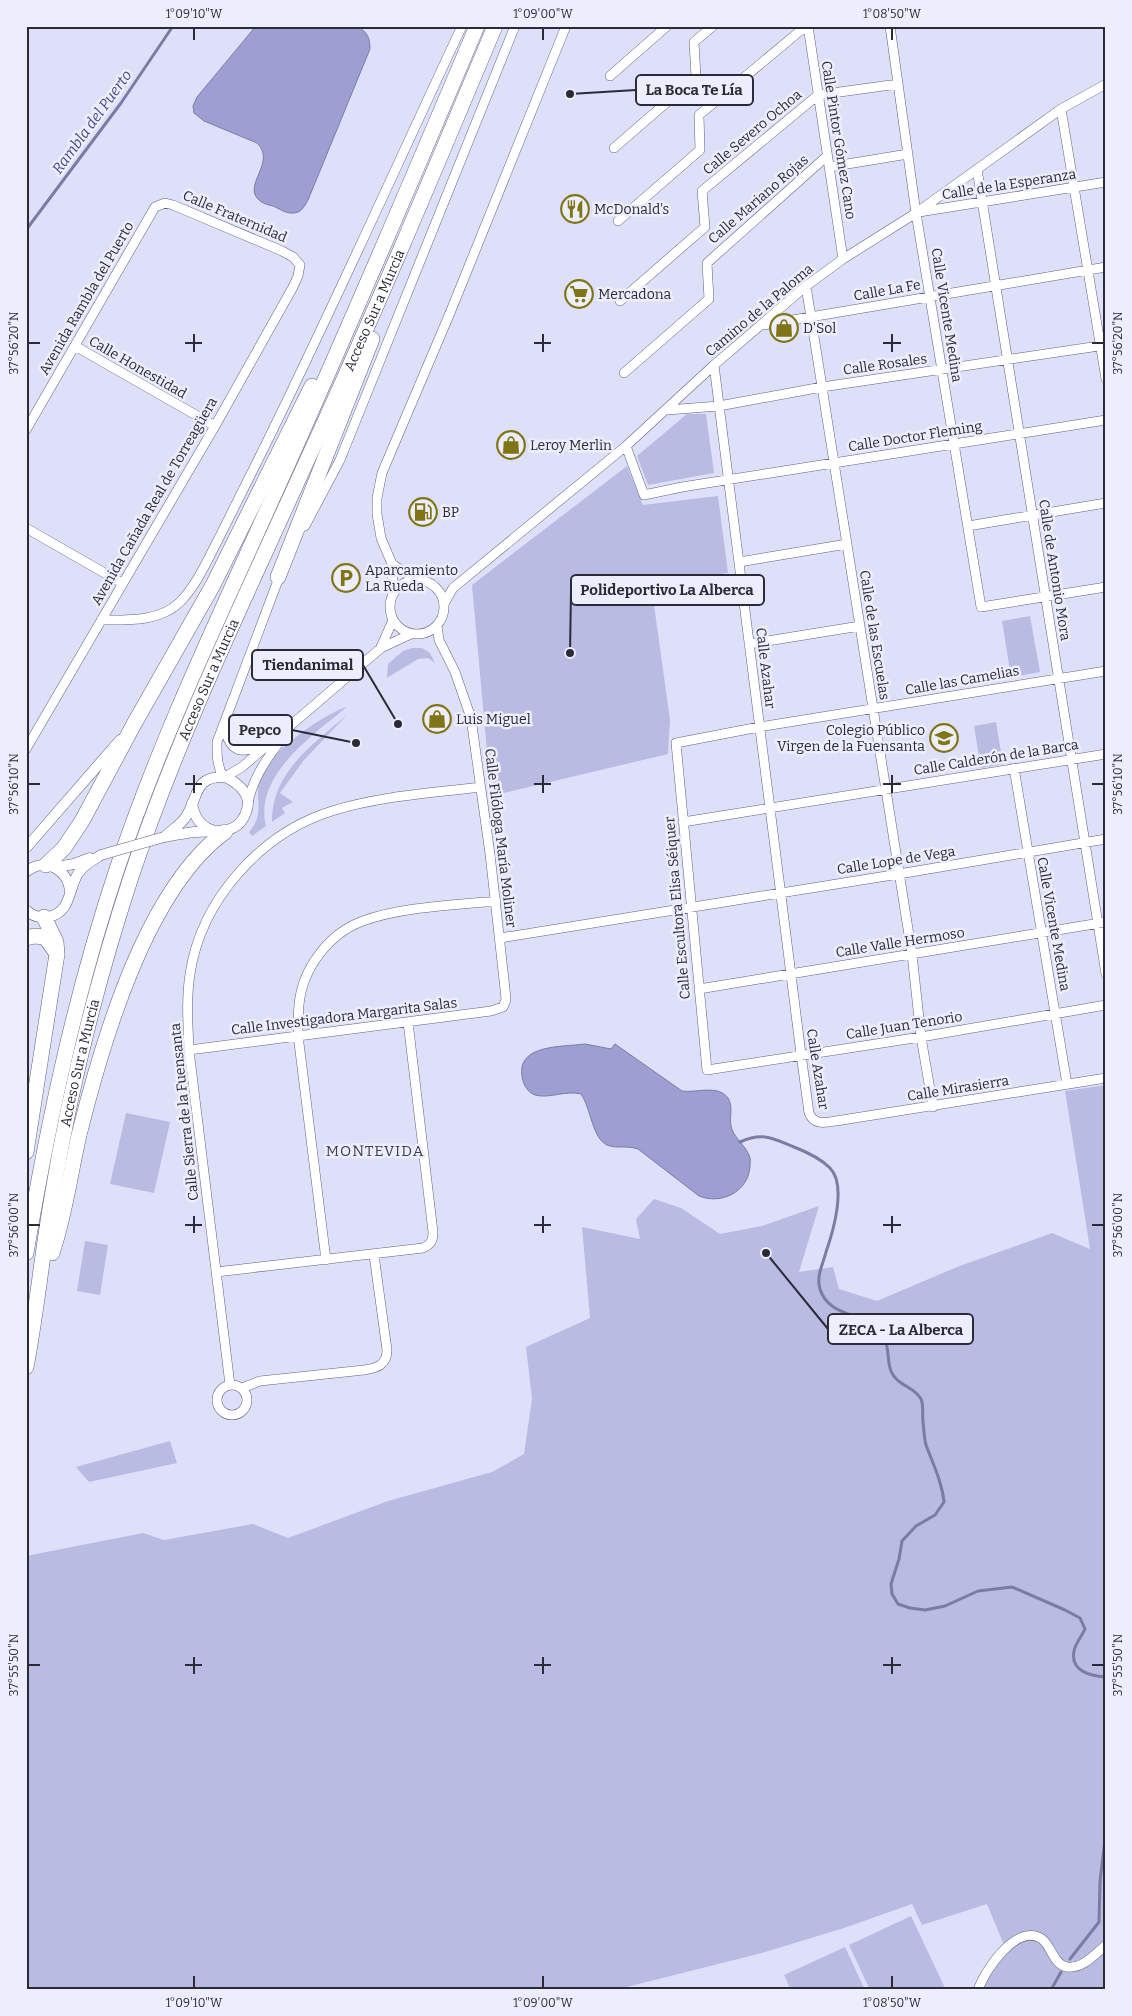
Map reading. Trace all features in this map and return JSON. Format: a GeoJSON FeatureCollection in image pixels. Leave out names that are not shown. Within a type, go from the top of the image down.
{"type":"FeatureCollection","features":[{"type":"Feature","properties":{"kind":"highway","name":"Acceso Sur a Murcia"},"geometry":{"type":"LineString","coordinates":[[26,1254],[47,1134],[63,1057],[87,966],[135,815],[184,691],[327,375],[477,26]]}},
{"type":"Feature","properties":{"kind":"highway","name":"Acceso Sur a Murcia"},"geometry":{"type":"LineString","coordinates":[[26,1367],[52,1199],[80,1060],[115,928],[151,821],[199,698],[339,391],[495,26]]}},
{"type":"Feature","properties":{"kind":"highway"},"geometry":{"type":"LineString","coordinates":[[278,577],[447,142]]}},
{"type":"Feature","properties":{"kind":"highway"},"geometry":{"type":"LineString","coordinates":[[51,866],[82,821],[134,724],[213,586],[314,382],[327,375]]}},
{"type":"Feature","properties":{"kind":"highway"},"geometry":{"type":"LineString","coordinates":[[38,1295],[54,1247],[79,1135],[100,1056],[133,966],[156,918],[177,882],[220,832]]}},
{"type":"Feature","properties":{"kind":"highway"},"geometry":{"type":"LineString","coordinates":[[26,1152],[57,954],[56,942],[41,917]]}},
{"type":"Feature","properties":{"kind":"highway"},"geometry":{"type":"LineString","coordinates":[[26,938],[34,936],[45,937],[57,954]]}},
{"type":"Feature","properties":{"kind":"street"},"geometry":{"type":"LineString","coordinates":[[101,620],[138,619],[167,611],[180,602],[198,576],[285,405],[462,26]]}},
{"type":"Feature","properties":{"kind":"street"},"geometry":{"type":"LineString","coordinates":[[248,802],[240,786],[236,782],[224,777],[219,769],[216,758],[217,742],[278,577],[340,460],[515,26]]}},
{"type":"Feature","properties":{"kind":"street"},"geometry":{"type":"LineString","coordinates":[[411,634],[398,627],[393,620],[390,603],[393,594],[392,564],[381,538],[378,523],[377,498],[382,473],[450,312],[566,26]]}},
{"type":"Feature","properties":{"kind":"street"},"geometry":{"type":"LineString","coordinates":[[610,76],[667,26]]}},
{"type":"Feature","properties":{"kind":"street"},"geometry":{"type":"LineString","coordinates":[[614,148],[696,77],[694,42],[713,26]]}},
{"type":"Feature","properties":{"kind":"street"},"geometry":{"type":"LineString","coordinates":[[618,222],[700,150],[699,116],[807,26]]}},
{"type":"Feature","properties":{"kind":"street","name":"Calle Pintor Gómez Cano"},"geometry":{"type":"LineString","coordinates":[[807,26],[843,259]]}},
{"type":"Feature","properties":{"kind":"street","name":"Calle Vicente Medina"},"geometry":{"type":"LineString","coordinates":[[890,26],[916,213],[981,607],[1045,597]]}},
{"type":"Feature","properties":{"kind":"street"},"geometry":{"type":"LineString","coordinates":[[818,94],[898,84]]}},
{"type":"Feature","properties":{"kind":"street","name":"Camino de la Paloma"},"geometry":{"type":"LineString","coordinates":[[444,602],[453,588],[626,446],[668,410],[714,365],[806,286],[843,259],[916,213],[1061,109],[1106,84]]}},
{"type":"Feature","properties":{"kind":"street","name":"Calle Severo Ochoa"},"geometry":{"type":"LineString","coordinates":[[620,301],[705,227],[702,191],[818,94]]}},
{"type":"Feature","properties":{"kind":"street"},"geometry":{"type":"LineString","coordinates":[[1061,109],[1088,270],[1103,346],[1106,379]]}},
{"type":"Feature","properties":{"kind":"street"},"geometry":{"type":"LineString","coordinates":[[829,167],[908,154]]}},
{"type":"Feature","properties":{"kind":"street","name":"Calle Mariano Rojas"},"geometry":{"type":"LineString","coordinates":[[624,373],[709,299],[707,262],[827,156]]}},
{"type":"Feature","properties":{"kind":"street","name":"Calle de Antonio Mora"},"geometry":{"type":"LineString","coordinates":[[976,169],[1071,759],[1085,842],[1102,922],[1106,974]]}},
{"type":"Feature","properties":{"kind":"street","name":"Calle de la Esperanza"},"geometry":{"type":"LineString","coordinates":[[916,213],[1106,182]]}},
{"type":"Feature","properties":{"kind":"street","name":"Calle Fraternidad"},"geometry":{"type":"LineString","coordinates":[[155,207],[165,203],[173,205],[294,256],[300,265]]}},
{"type":"Feature","properties":{"kind":"street","name":"Avenida Rambla del Puerto"},"geometry":{"type":"LineString","coordinates":[[26,430],[155,207]]}},
{"type":"Feature","properties":{"kind":"street","name":"Avenida Cañada Real de Torreagüera"},"geometry":{"type":"LineString","coordinates":[[27,747],[215,426],[293,287],[300,265]]}},
{"type":"Feature","properties":{"kind":"street","name":"Calle La Fe"},"geometry":{"type":"LineString","coordinates":[[762,325],[1106,267]]}},
{"type":"Feature","properties":{"kind":"street","name":"Calle de las Escuelas"},"geometry":{"type":"LineString","coordinates":[[806,286],[912,954],[921,1037],[933,1107]]}},
{"type":"Feature","properties":{"kind":"street","name":"Calle Honestidad"},"geometry":{"type":"LineString","coordinates":[[75,346],[215,426]]}},
{"type":"Feature","properties":{"kind":"street","name":"Calle Rosales"},"geometry":{"type":"LineString","coordinates":[[668,410],[719,406],[822,387],[1103,346]]}},
{"type":"Feature","properties":{"kind":"street","name":"Calle Azahar"},"geometry":{"type":"LineString","coordinates":[[714,365],[790,974],[809,1113],[814,1121]]}},
{"type":"Feature","properties":{"kind":"street","name":"Calle Doctor Fleming"},"geometry":{"type":"LineString","coordinates":[[626,446],[644,495],[1106,420]]}},
{"type":"Feature","properties":{"kind":"street"},"geometry":{"type":"LineString","coordinates":[[968,526],[1106,502]]}},
{"type":"Feature","properties":{"kind":"street"},"geometry":{"type":"LineString","coordinates":[[26,528],[122,583]]}},
{"type":"Feature","properties":{"kind":"street"},"geometry":{"type":"LineString","coordinates":[[739,562],[847,544]]}},
{"type":"Feature","properties":{"kind":"street"},"geometry":{"type":"LineString","coordinates":[[392,564],[416,580]]}},
{"type":"Feature","properties":{"kind":"street"},"geometry":{"type":"LineString","coordinates":[[164,837],[187,815],[194,794],[206,781],[224,777],[242,768],[381,648],[411,634],[424,634],[433,630],[444,613],[444,602],[440,591],[425,581],[407,582],[393,594]]}},
{"type":"Feature","properties":{"kind":"street"},"geometry":{"type":"LineString","coordinates":[[1045,597],[1106,587]]}},
{"type":"Feature","properties":{"kind":"street","name":"Camino de la Paloma"},"geometry":{"type":"LineString","coordinates":[[440,591],[453,588]]}},
{"type":"Feature","properties":{"kind":"street"},"geometry":{"type":"LineString","coordinates":[[381,648],[393,620]]}},
{"type":"Feature","properties":{"kind":"street","name":"Calle Filóloga María Moliner"},"geometry":{"type":"LineString","coordinates":[[437,626],[442,648],[455,672],[471,718],[496,901],[506,1000],[503,1007]]}},
{"type":"Feature","properties":{"kind":"street"},"geometry":{"type":"LineString","coordinates":[[749,644],[860,626]]}},
{"type":"Feature","properties":{"kind":"street","name":"Calle Filóloga María Moliner"},"geometry":{"type":"LineString","coordinates":[[424,634],[442,648]]}},
{"type":"Feature","properties":{"kind":"street","name":"Calle las Camelias"},"geometry":{"type":"LineString","coordinates":[[676,743],[1106,671]]}},
{"type":"Feature","properties":{"kind":"street"},"geometry":{"type":"LineString","coordinates":[[224,724],[226,737],[230,745],[243,750],[253,749],[296,720]]}},
{"type":"Feature","properties":{"kind":"street"},"geometry":{"type":"LineString","coordinates":[[26,872],[37,866],[74,864],[164,837],[196,832],[220,832],[234,828],[242,821],[247,812],[251,785],[261,766],[296,720]]}},
{"type":"Feature","properties":{"kind":"street"},"geometry":{"type":"LineString","coordinates":[[26,848],[134,724]]}},
{"type":"Feature","properties":{"kind":"street","name":"Calle Escultora Elisa Séiquer"},"geometry":{"type":"LineString","coordinates":[[676,743],[706,1070]]}},
{"type":"Feature","properties":{"kind":"street","name":"Calle Calderón de la Barca"},"geometry":{"type":"LineString","coordinates":[[683,822],[1106,754]]}},
{"type":"Feature","properties":{"kind":"street","name":"Calle Vicente Medina"},"geometry":{"type":"LineString","coordinates":[[1014,768],[1067,1084]]}},
{"type":"Feature","properties":{"kind":"street","name":"Calle Sierra de la Fuensanta"},"geometry":{"type":"LineString","coordinates":[[230,1385],[189,1050],[187,1008],[190,973],[198,941],[214,907],[229,884],[252,858],[276,838],[297,825],[331,811],[367,802],[481,787]]}},
{"type":"Feature","properties":{"kind":"street"},"geometry":{"type":"LineString","coordinates":[[192,803],[198,822],[206,828],[220,832]]}},
{"type":"Feature","properties":{"kind":"street","name":"Calle Lope de Vega"},"geometry":{"type":"LineString","coordinates":[[500,938],[1028,853],[1106,838]]}},
{"type":"Feature","properties":{"kind":"street"},"geometry":{"type":"LineString","coordinates":[[26,922],[59,913],[69,901],[70,893],[80,871],[101,855]]}},
{"type":"Feature","properties":{"kind":"street"},"geometry":{"type":"LineString","coordinates":[[51,866],[67,878],[70,893]]}},
{"type":"Feature","properties":{"kind":"street"},"geometry":{"type":"LineString","coordinates":[[326,1260],[298,1036],[299,1004],[309,969],[324,948],[361,921],[383,914],[496,901]]}},
{"type":"Feature","properties":{"kind":"street"},"geometry":{"type":"LineString","coordinates":[[26,910],[41,917]]}},
{"type":"Feature","properties":{"kind":"street","name":"Calle Valle Hermoso"},"geometry":{"type":"LineString","coordinates":[[699,989],[1102,922]]}},
{"type":"Feature","properties":{"kind":"street","name":"Calle Juan Tenorio"},"geometry":{"type":"LineString","coordinates":[[706,1070],[921,1037],[1106,1005]]}},
{"type":"Feature","properties":{"kind":"street","name":"Calle Investigadora Margarita Salas"},"geometry":{"type":"LineString","coordinates":[[189,1050],[491,1011],[503,1007]]}},
{"type":"Feature","properties":{"kind":"street"},"geometry":{"type":"LineString","coordinates":[[216,1272],[423,1248],[433,1240],[434,1232],[408,1022]]}},
{"type":"Feature","properties":{"kind":"street","name":"Calle Mirasierra"},"geometry":{"type":"LineString","coordinates":[[814,1121],[824,1123],[933,1107],[1106,1078]]}},
{"type":"Feature","properties":{"kind":"street"},"geometry":{"type":"LineString","coordinates":[[242,1388],[247,1398],[244,1409],[234,1415],[228,1415],[223,1412],[217,1402],[220,1391],[230,1385],[242,1388],[260,1381],[364,1370],[376,1368],[384,1363],[387,1357],[387,1350],[374,1255]]}},
{"type":"Feature","properties":{"kind":"street"},"geometry":{"type":"LineString","coordinates":[[978,1990],[985,1972],[1014,1942],[1025,1935],[1032,1934],[1043,1940],[1056,1960],[1067,1967],[1075,1967],[1086,1962],[1106,1945]]}},
{"type":"Feature","properties":{"kind":"shaded area"},"geometry":{"type":"Polygon","coordinates":[[[256,26],[357,26],[366,33],[369,41],[370,49],[308,200],[302,210],[294,213],[286,212],[263,203],[255,194],[254,187],[263,158],[262,150],[257,143],[204,121],[194,113],[193,106],[197,97],[256,26]]]}},
{"type":"Feature","properties":{"kind":"shaded area"},"geometry":{"type":"Polygon","coordinates":[[[687,414],[706,414],[714,473],[648,485],[637,456],[687,414]]]}},
{"type":"Feature","properties":{"kind":"shaded area"},"geometry":{"type":"Polygon","coordinates":[[[627,466],[643,505],[718,496],[728,573],[651,583],[670,720],[668,754],[491,796],[472,585],[627,466]]]}},
{"type":"Feature","properties":{"kind":"shaded area"},"geometry":{"type":"Polygon","coordinates":[[[1030,616],[1040,672],[1011,677],[1002,621],[1030,616]]]}},
{"type":"Feature","properties":{"kind":"shaded area"},"geometry":{"type":"Polygon","coordinates":[[[412,648],[422,648],[430,653],[435,663],[428,658],[418,659],[387,678],[388,664],[403,651],[412,648]]]}},
{"type":"Feature","properties":{"kind":"shaded area"},"geometry":{"type":"Polygon","coordinates":[[[347,707],[303,743],[277,773],[269,790],[264,808],[266,826],[252,836],[249,832],[257,819],[258,788],[263,770],[283,748],[310,726],[347,707]]]}},
{"type":"Feature","properties":{"kind":"shaded area"},"geometry":{"type":"Polygon","coordinates":[[[347,715],[304,760],[280,793],[293,802],[282,808],[285,813],[272,822],[274,805],[286,774],[308,749],[347,715]]]}},
{"type":"Feature","properties":{"kind":"shaded area"},"geometry":{"type":"Polygon","coordinates":[[[996,722],[1003,764],[981,768],[974,726],[996,722]]]}},
{"type":"Feature","properties":{"kind":"shaded area"},"geometry":{"type":"Polygon","coordinates":[[[585,1044],[611,1049],[615,1044],[682,1091],[715,1090],[724,1094],[731,1105],[732,1130],[750,1158],[748,1176],[739,1190],[716,1199],[699,1196],[638,1149],[611,1146],[602,1141],[598,1136],[581,1094],[569,1093],[540,1096],[532,1094],[524,1085],[522,1066],[527,1058],[534,1053],[554,1047],[585,1044]]]}},
{"type":"Feature","properties":{"kind":"shaded area"},"geometry":{"type":"Polygon","coordinates":[[[1106,1085],[1106,1990],[973,1990],[984,1968],[1004,1945],[987,1904],[922,1925],[912,1904],[844,1928],[762,1953],[615,1990],[26,1990],[26,1556],[143,1533],[164,1540],[253,1524],[288,1538],[388,1501],[492,1472],[524,1454],[532,1399],[526,1347],[590,1318],[582,1227],[640,1239],[636,1219],[654,1199],[681,1208],[720,1234],[762,1226],[819,1206],[799,1272],[833,1267],[839,1289],[877,1301],[957,1267],[1052,1233],[1090,1249],[1065,1091],[1106,1085]]]}},
{"type":"Feature","properties":{"kind":"shaded area"},"geometry":{"type":"Polygon","coordinates":[[[126,1113],[170,1122],[154,1193],[110,1184],[126,1113]]]}},
{"type":"Feature","properties":{"kind":"shaded area"},"geometry":{"type":"Polygon","coordinates":[[[85,1241],[108,1245],[100,1295],[77,1291],[85,1241]]]}},
{"type":"Feature","properties":{"kind":"shaded area"},"geometry":{"type":"Polygon","coordinates":[[[170,1441],[177,1463],[89,1482],[76,1467],[170,1441]]]}},
{"type":"Feature","properties":{"kind":"shaded area"},"geometry":{"type":"Polygon","coordinates":[[[911,1916],[946,1990],[870,1990],[849,1945],[911,1916]]]}},
{"type":"Feature","properties":{"kind":"shaded area"},"geometry":{"type":"Polygon","coordinates":[[[845,1947],[865,1990],[791,1990],[784,1975],[845,1947]]]}},
{"type":"Feature","properties":{"kind":"waterway","name":"Rambla del Puerto"},"geometry":{"type":"LineString","coordinates":[[26,230],[121,103],[173,26]]}},
{"type":"Feature","properties":{"kind":"waterway"},"geometry":{"type":"LineString","coordinates":[[740,1142],[755,1137],[767,1137],[808,1153],[830,1168],[838,1185],[838,1197],[835,1221],[819,1275],[820,1289],[831,1305],[865,1321],[880,1332],[886,1342],[893,1376],[918,1395],[922,1401],[925,1442],[939,1480],[944,1502],[935,1515],[916,1526],[902,1541],[899,1559],[891,1584],[892,1594],[898,1604],[925,1610],[945,1606],[978,1591],[1012,1587],[1080,1618],[1085,1629],[1075,1648],[1075,1663],[1078,1668],[1088,1674],[1106,1677]]}},
{"type":"Feature","properties":{"kind":"waterway"},"geometry":{"type":"LineString","coordinates":[[1070,1959],[1099,1922],[1100,1881],[1106,1832]]}},
{"type":"Feature","properties":{"kind":"waterway"},"geometry":{"type":"LineString","coordinates":[[1051,1990],[1061,1972]]}},
{"type":"Feature","properties":{"kind":"place","name":"La Boca Te Lía"},"geometry":{"type":"Point","coordinates":[570,94]}},
{"type":"Feature","properties":{"kind":"place","name":"McDonald's"},"geometry":{"type":"Point","coordinates":[575,209]}},
{"type":"Feature","properties":{"kind":"place","name":"Mercadona"},"geometry":{"type":"Point","coordinates":[579,294]}},
{"type":"Feature","properties":{"kind":"place","name":"D'Sol"},"geometry":{"type":"Point","coordinates":[784,328]}},
{"type":"Feature","properties":{"kind":"place","name":"Leroy Merlin"},"geometry":{"type":"Point","coordinates":[511,445]}},
{"type":"Feature","properties":{"kind":"place","name":"BP"},"geometry":{"type":"Point","coordinates":[423,512]}},
{"type":"Feature","properties":{"kind":"place","name":"Aparcamiento La Rueda"},"geometry":{"type":"Point","coordinates":[346,578]}},
{"type":"Feature","properties":{"kind":"place","name":"Polideportivo La Alberca"},"geometry":{"type":"Point","coordinates":[570,653]}},
{"type":"Feature","properties":{"kind":"place","name":"Luis Miguel"},"geometry":{"type":"Point","coordinates":[437,719]}},
{"type":"Feature","properties":{"kind":"place","name":"Tiendanimal"},"geometry":{"type":"Point","coordinates":[398,724]}},
{"type":"Feature","properties":{"kind":"place","name":"Colegio Público Virgen de la Fuensanta"},"geometry":{"type":"Point","coordinates":[944,738]}},
{"type":"Feature","properties":{"kind":"place","name":"Pepco"},"geometry":{"type":"Point","coordinates":[356,743]}},
{"type":"Feature","properties":{"kind":"place","name":"ZECA - La Alberca"},"geometry":{"type":"Point","coordinates":[766,1253]}},
{"type":"Feature","properties":{"kind":"district","name":"MONTEVIDA"},"geometry":{"type":"Point","coordinates":[375,1151]}}]}
